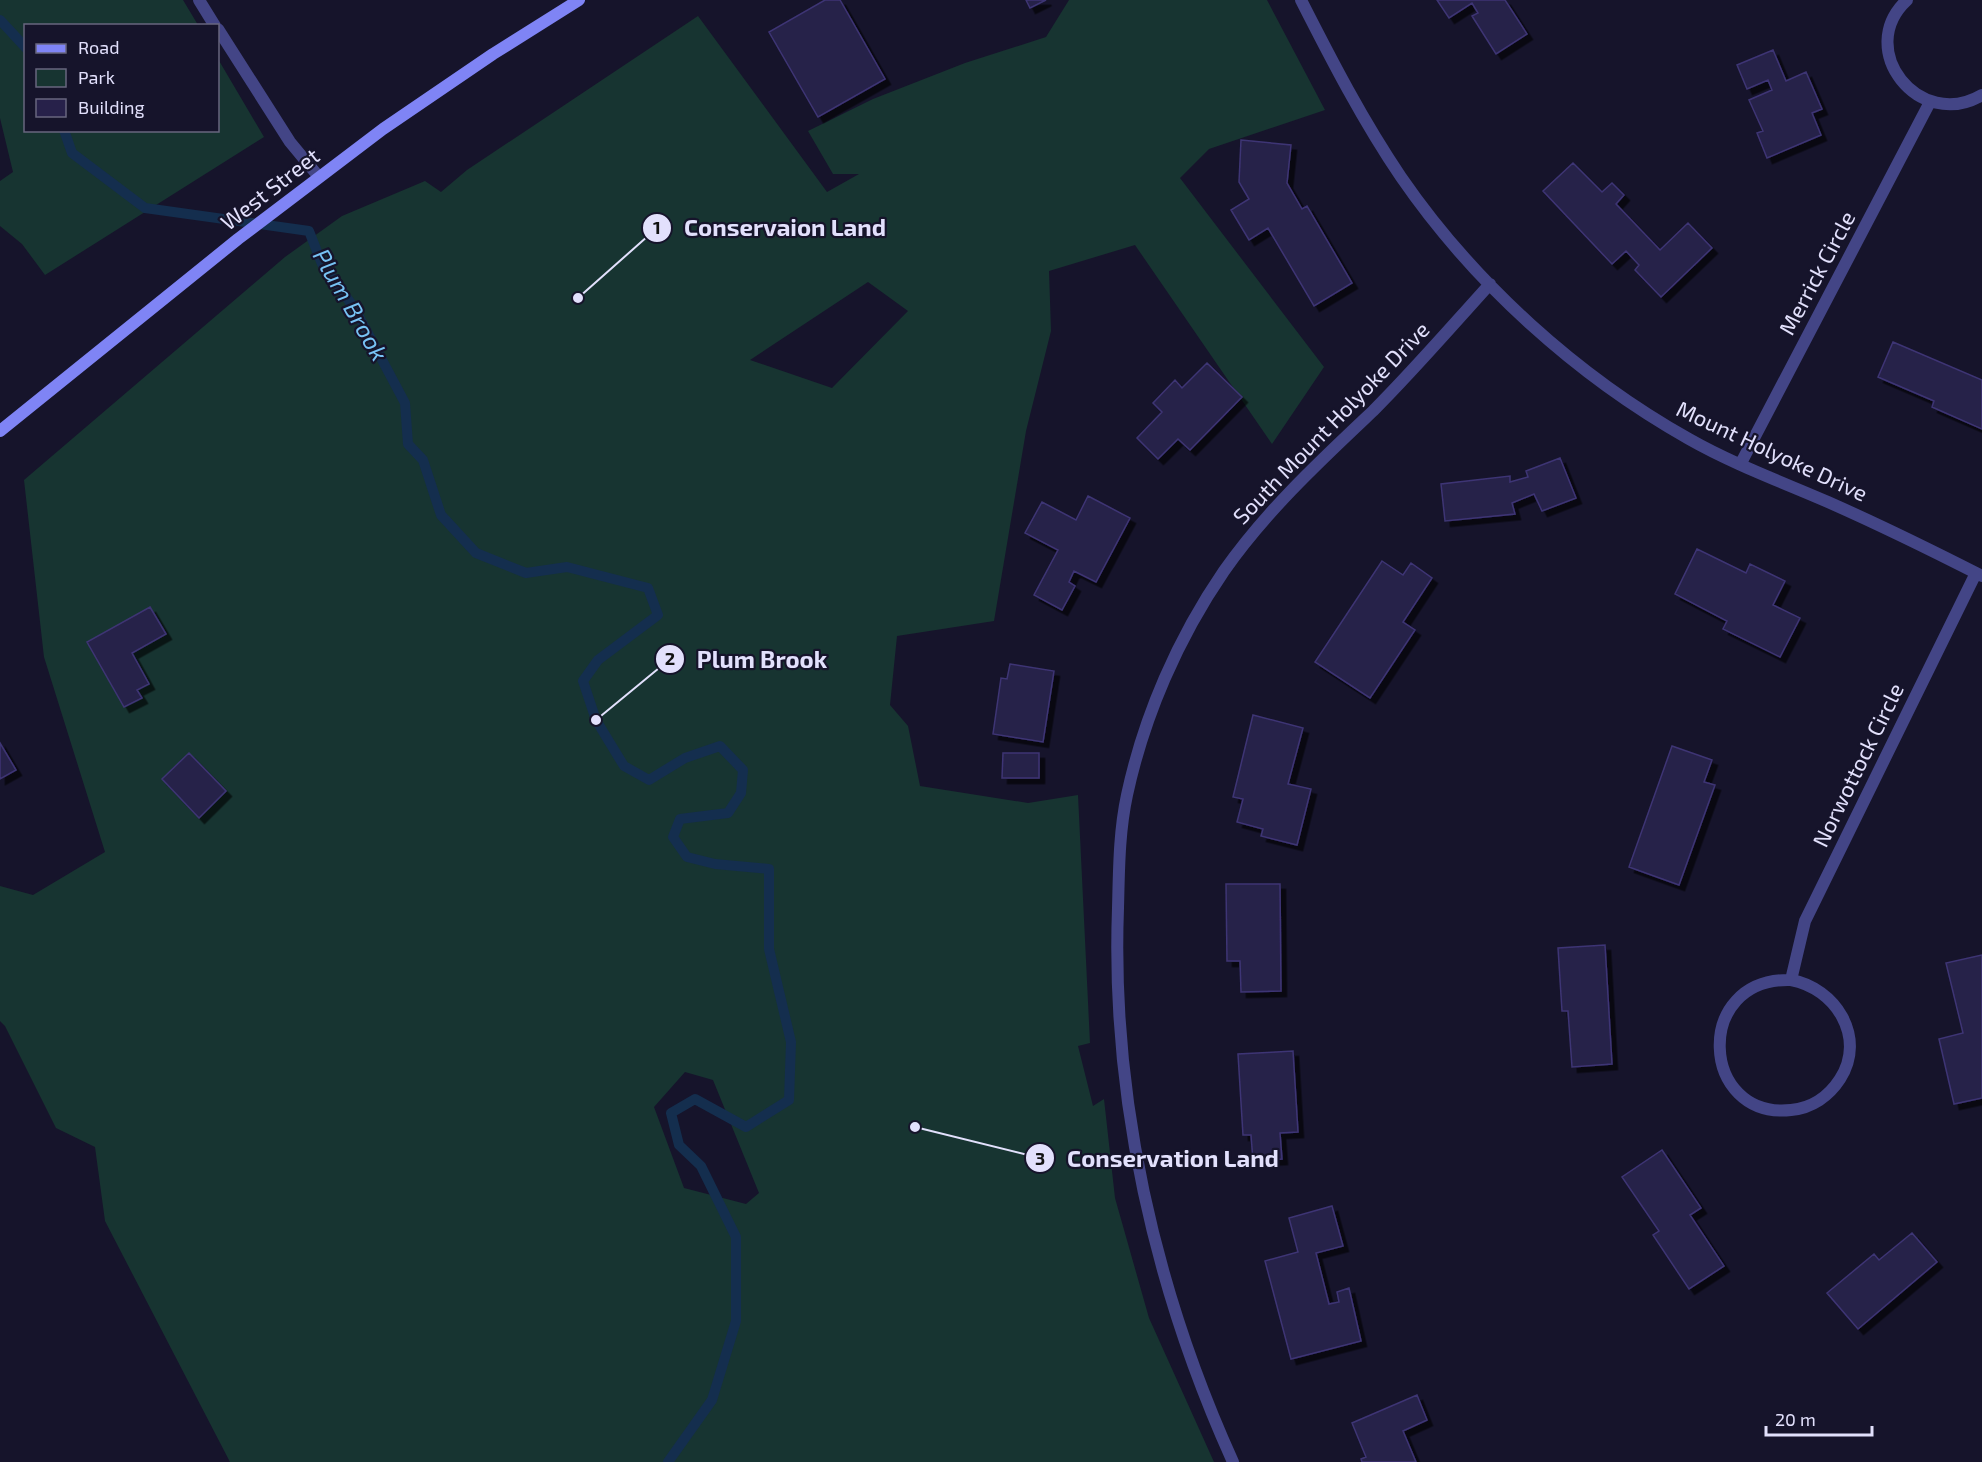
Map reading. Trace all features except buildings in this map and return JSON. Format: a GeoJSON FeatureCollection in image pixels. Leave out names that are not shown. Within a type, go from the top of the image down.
{"type":"FeatureCollection","features":[{"type":"Feature","properties":{"kind":"main road","name":"West Street"},"geometry":{"type":"LineString","coordinates":[[0,431],[238,239],[383,129],[493,54],[579,0]]}},
{"type":"Feature","properties":{"kind":"street"},"geometry":{"type":"LineString","coordinates":[[199,0],[214,24]]}},
{"type":"Feature","properties":{"kind":"street","name":"Mount Holyoke Drive"},"geometry":{"type":"LineString","coordinates":[[1302,0],[1344,84],[1391,162],[1440,228],[1490,284],[1572,359],[1630,402],[1690,439],[1740,464],[1896,532],[1979,574]]}},
{"type":"Feature","properties":{"kind":"street"},"geometry":{"type":"LineString","coordinates":[[1907,0],[1891,24],[1890,60],[1901,81],[1919,97],[1930,102],[1955,105],[1982,95]]}},
{"type":"Feature","properties":{"kind":"street"},"geometry":{"type":"LineString","coordinates":[[219,32],[290,142],[319,177]]}},
{"type":"Feature","properties":{"kind":"street","name":"Merrick Circle"},"geometry":{"type":"LineString","coordinates":[[1740,464],[1930,102]]}},
{"type":"Feature","properties":{"kind":"street","name":"South Mount Holyoke Drive"},"geometry":{"type":"LineString","coordinates":[[1233,1462],[1205,1401],[1179,1326],[1147,1200],[1131,1117],[1121,1046],[1117,972],[1119,864],[1126,799],[1143,737],[1166,678],[1193,621],[1222,574],[1257,528],[1298,483],[1409,375],[1490,284]]}},
{"type":"Feature","properties":{"kind":"street","name":"Norwottock Circle"},"geometry":{"type":"LineString","coordinates":[[1791,980],[1805,921],[1979,574]]}},
{"type":"Feature","properties":{"kind":"street"},"geometry":{"type":"LineString","coordinates":[[1791,980],[1808,984],[1831,999],[1846,1023],[1850,1050],[1842,1076],[1824,1097],[1799,1109],[1781,1110],[1755,1103],[1734,1087],[1724,1071],[1719,1044],[1724,1018],[1740,996],[1764,983],[1791,980]]}},
{"type":"Feature","properties":{"kind":"green space"},"geometry":{"type":"Polygon","coordinates":[[[0,0],[183,0],[197,24],[24,24],[24,132],[219,132],[219,61],[264,137],[45,275],[22,244],[0,226],[0,181],[13,172],[0,118],[0,0]]]}},
{"type":"Feature","properties":{"kind":"green space"},"geometry":{"type":"Polygon","coordinates":[[[1069,0],[1267,0],[1325,110],[1209,149],[1180,178],[1324,367],[1272,444],[1135,245],[1049,271],[1051,331],[1026,431],[994,621],[897,636],[890,705],[908,726],[920,786],[1028,803],[1078,795],[1090,1043],[1078,1046],[1093,1106],[1104,1099],[1115,1198],[1149,1318],[1214,1462],[230,1462],[105,1221],[95,1147],[56,1128],[5,1026],[0,1021],[0,886],[33,895],[105,852],[44,657],[24,480],[285,257],[342,216],[425,181],[441,192],[467,170],[698,16],[827,192],[859,174],[833,174],[808,131],[873,99],[965,63],[1046,37],[1069,0]],[[868,282],[750,360],[832,388],[908,311],[868,282]],[[685,1072],[654,1107],[684,1188],[746,1204],[759,1193],[713,1080],[685,1072]]]}},
{"type":"Feature","properties":{"kind":"waterway","name":"Plum Brook"},"geometry":{"type":"LineString","coordinates":[[0,20],[24,46]]}},
{"type":"Feature","properties":{"kind":"waterway","name":"Plum Brook"},"geometry":{"type":"LineString","coordinates":[[65,132],[72,153],[145,208],[309,231],[322,264],[355,309],[405,403],[408,444],[423,460],[441,515],[476,553],[526,573],[567,567],[648,588],[658,615],[598,660],[583,681],[596,720],[624,766],[649,780],[685,758],[720,746],[743,770],[741,793],[728,813],[680,819],[673,837],[687,857],[715,864],[769,869],[769,949],[791,1042],[789,1100],[746,1127],[695,1099],[671,1113],[679,1145],[701,1166],[736,1237],[736,1321],[712,1400],[668,1462]]}},
{"type":"Feature","properties":{"kind":"place","name":"Conservaion Land"},"geometry":{"type":"Point","coordinates":[578,298]}},
{"type":"Feature","properties":{"kind":"place","name":"Plum Brook"},"geometry":{"type":"Point","coordinates":[596,720]}},
{"type":"Feature","properties":{"kind":"place","name":"Conservation Land"},"geometry":{"type":"Point","coordinates":[915,1127]}}]}
